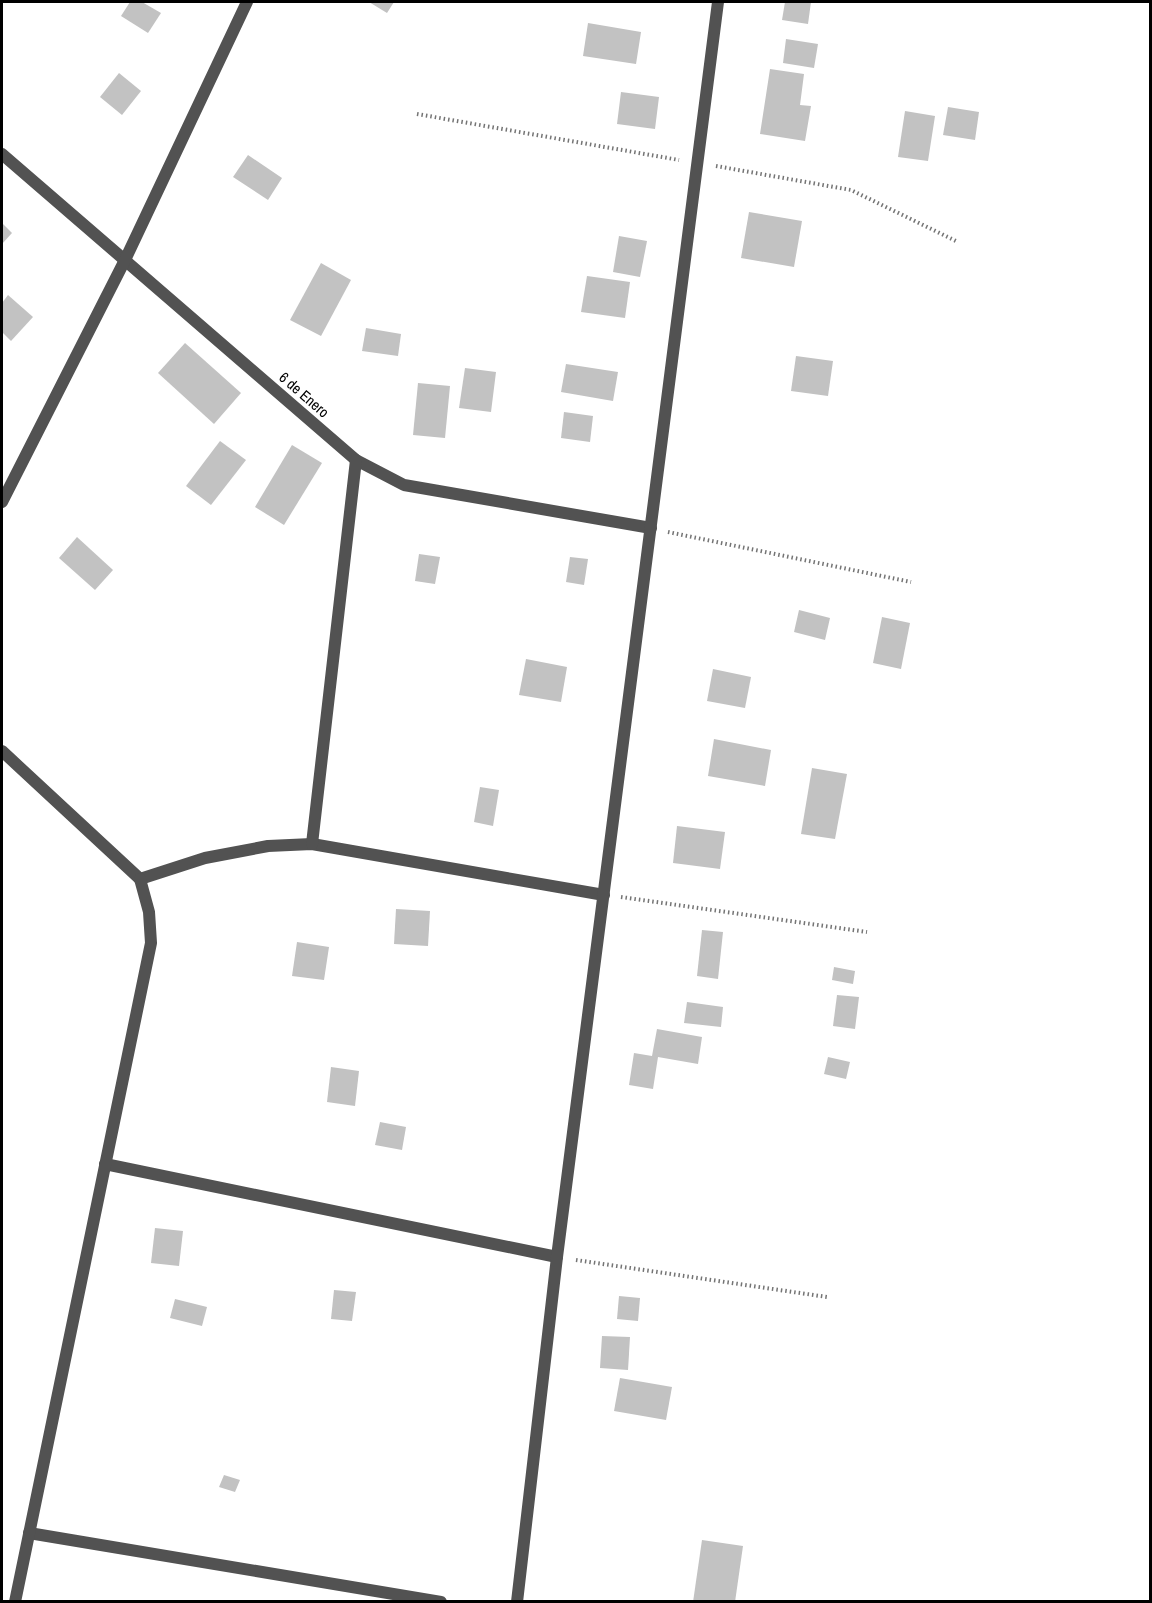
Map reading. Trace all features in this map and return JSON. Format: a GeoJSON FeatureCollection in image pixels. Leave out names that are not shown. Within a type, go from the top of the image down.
{"type":"FeatureCollection","features":[{"type":"Feature","properties":{"kind":"street"},"geometry":{"type":"LineString","coordinates":[[2,502],[125,260],[247,2]]}},
{"type":"Feature","properties":{"kind":"street"},"geometry":{"type":"LineString","coordinates":[[517,1602],[557,1257],[718,2]]}},
{"type":"Feature","properties":{"kind":"street","name":"6 de Enero"},"geometry":{"type":"LineString","coordinates":[[2,154],[356,460],[404,485],[651,528]]}},
{"type":"Feature","properties":{"kind":"street"},"geometry":{"type":"LineString","coordinates":[[312,844],[356,460]]}},
{"type":"Feature","properties":{"kind":"street"},"geometry":{"type":"LineString","coordinates":[[2,751],[140,879],[149,912],[151,943],[15,1602]]}},
{"type":"Feature","properties":{"kind":"street"},"geometry":{"type":"LineString","coordinates":[[140,879],[205,858],[268,846],[312,844],[604,895]]}},
{"type":"Feature","properties":{"kind":"street"},"geometry":{"type":"LineString","coordinates":[[105,1164],[557,1257]]}},
{"type":"Feature","properties":{"kind":"street"},"geometry":{"type":"LineString","coordinates":[[29,1533],[441,1602]]}},
{"type":"Feature","properties":{"kind":"path"},"geometry":{"type":"LineString","coordinates":[[651,528],[911,582]]}},
{"type":"Feature","properties":{"kind":"path"},"geometry":{"type":"LineString","coordinates":[[604,895],[867,932]]}},
{"type":"Feature","properties":{"kind":"path"},"geometry":{"type":"LineString","coordinates":[[557,1257],[827,1296]]}},
{"type":"Feature","properties":{"kind":"building"},"geometry":{"type":"Polygon","coordinates":[[[130,2],[142,2],[161,13],[148,33],[121,16],[130,2]]]}},
{"type":"Feature","properties":{"kind":"building"},"geometry":{"type":"Polygon","coordinates":[[[369,2],[394,2],[387,13],[369,2]]]}},
{"type":"Feature","properties":{"kind":"building"},"geometry":{"type":"Polygon","coordinates":[[[785,2],[811,2],[808,24],[782,20],[785,2]]]}},
{"type":"Feature","properties":{"kind":"building"},"geometry":{"type":"Polygon","coordinates":[[[588,23],[641,32],[636,64],[583,56],[588,23]]]}},
{"type":"Feature","properties":{"kind":"building"},"geometry":{"type":"Polygon","coordinates":[[[786,39],[818,44],[814,68],[783,63],[786,39]]]}},
{"type":"Feature","properties":{"kind":"building"},"geometry":{"type":"Polygon","coordinates":[[[770,69],[804,74],[800,105],[811,106],[805,141],[760,134],[770,69]]]}},
{"type":"Feature","properties":{"kind":"building"},"geometry":{"type":"Polygon","coordinates":[[[119,73],[141,91],[122,115],[100,97],[119,73]]]}},
{"type":"Feature","properties":{"kind":"building"},"geometry":{"type":"Polygon","coordinates":[[[621,92],[659,97],[655,129],[617,124],[621,92]]]}},
{"type":"Feature","properties":{"kind":"building"},"geometry":{"type":"Polygon","coordinates":[[[948,107],[979,112],[975,140],[943,135],[948,107]]]}},
{"type":"Feature","properties":{"kind":"building"},"geometry":{"type":"Polygon","coordinates":[[[905,111],[935,116],[928,161],[898,157],[905,111]]]}},
{"type":"Feature","properties":{"kind":"building"},"geometry":{"type":"Polygon","coordinates":[[[248,155],[282,178],[268,200],[233,177],[248,155]]]}},
{"type":"Feature","properties":{"kind":"building"},"geometry":{"type":"Polygon","coordinates":[[[749,212],[802,221],[794,267],[741,258],[749,212]]]}},
{"type":"Feature","properties":{"kind":"building"},"geometry":{"type":"Polygon","coordinates":[[[2,223],[12,233],[2,244],[2,223]]]}},
{"type":"Feature","properties":{"kind":"building"},"geometry":{"type":"Polygon","coordinates":[[[619,236],[647,241],[640,277],[613,272],[619,236]]]}},
{"type":"Feature","properties":{"kind":"building"},"geometry":{"type":"Polygon","coordinates":[[[321,263],[351,280],[321,336],[290,320],[321,263]]]}},
{"type":"Feature","properties":{"kind":"building"},"geometry":{"type":"Polygon","coordinates":[[[587,276],[630,282],[625,318],[581,312],[587,276]]]}},
{"type":"Feature","properties":{"kind":"building"},"geometry":{"type":"Polygon","coordinates":[[[8,295],[33,317],[11,341],[2,332],[2,303],[8,295]]]}},
{"type":"Feature","properties":{"kind":"building"},"geometry":{"type":"Polygon","coordinates":[[[366,328],[401,334],[398,356],[362,351],[366,328]]]}},
{"type":"Feature","properties":{"kind":"building"},"geometry":{"type":"Polygon","coordinates":[[[185,343],[241,393],[214,424],[158,373],[185,343]]]}},
{"type":"Feature","properties":{"kind":"building"},"geometry":{"type":"Polygon","coordinates":[[[796,356],[833,361],[828,396],[791,391],[796,356]]]}},
{"type":"Feature","properties":{"kind":"building"},"geometry":{"type":"Polygon","coordinates":[[[566,364],[618,372],[613,401],[561,392],[566,364]]]}},
{"type":"Feature","properties":{"kind":"building"},"geometry":{"type":"Polygon","coordinates":[[[465,368],[496,372],[491,412],[459,408],[465,368]]]}},
{"type":"Feature","properties":{"kind":"building"},"geometry":{"type":"Polygon","coordinates":[[[418,383],[450,386],[445,438],[413,435],[418,383]]]}},
{"type":"Feature","properties":{"kind":"building"},"geometry":{"type":"Polygon","coordinates":[[[564,412],[593,416],[590,442],[561,438],[564,412]]]}},
{"type":"Feature","properties":{"kind":"building"},"geometry":{"type":"Polygon","coordinates":[[[220,441],[246,460],[211,505],[186,486],[220,441]]]}},
{"type":"Feature","properties":{"kind":"building"},"geometry":{"type":"Polygon","coordinates":[[[292,445],[322,463],[284,525],[255,507],[292,445]]]}},
{"type":"Feature","properties":{"kind":"building"},"geometry":{"type":"Polygon","coordinates":[[[77,537],[113,570],[95,590],[59,558],[77,537]]]}},
{"type":"Feature","properties":{"kind":"building"},"geometry":{"type":"Polygon","coordinates":[[[419,554],[440,557],[435,584],[415,581],[419,554]]]}},
{"type":"Feature","properties":{"kind":"building"},"geometry":{"type":"Polygon","coordinates":[[[570,557],[588,559],[584,585],[566,582],[570,557]]]}},
{"type":"Feature","properties":{"kind":"building"},"geometry":{"type":"Polygon","coordinates":[[[799,610],[830,618],[825,640],[794,632],[799,610]]]}},
{"type":"Feature","properties":{"kind":"building"},"geometry":{"type":"Polygon","coordinates":[[[882,617],[910,623],[901,669],[873,663],[882,617]]]}},
{"type":"Feature","properties":{"kind":"building"},"geometry":{"type":"Polygon","coordinates":[[[526,659],[567,667],[561,702],[519,695],[526,659]]]}},
{"type":"Feature","properties":{"kind":"building"},"geometry":{"type":"Polygon","coordinates":[[[713,669],[751,677],[745,708],[707,701],[713,669]]]}},
{"type":"Feature","properties":{"kind":"building"},"geometry":{"type":"Polygon","coordinates":[[[714,739],[771,750],[765,786],[708,776],[714,739]]]}},
{"type":"Feature","properties":{"kind":"building"},"geometry":{"type":"Polygon","coordinates":[[[812,768],[847,774],[835,839],[801,834],[812,768]]]}},
{"type":"Feature","properties":{"kind":"building"},"geometry":{"type":"Polygon","coordinates":[[[480,787],[499,790],[493,826],[474,822],[480,787]]]}},
{"type":"Feature","properties":{"kind":"building"},"geometry":{"type":"Polygon","coordinates":[[[677,826],[725,832],[720,869],[673,863],[677,826]]]}},
{"type":"Feature","properties":{"kind":"building"},"geometry":{"type":"Polygon","coordinates":[[[396,909],[430,911],[428,946],[394,944],[396,909]]]}},
{"type":"Feature","properties":{"kind":"building"},"geometry":{"type":"Polygon","coordinates":[[[702,930],[723,932],[718,979],[697,976],[702,930]]]}},
{"type":"Feature","properties":{"kind":"building"},"geometry":{"type":"Polygon","coordinates":[[[297,942],[329,947],[324,980],[292,976],[297,942]]]}},
{"type":"Feature","properties":{"kind":"building"},"geometry":{"type":"Polygon","coordinates":[[[834,967],[855,971],[853,984],[832,980],[834,967]]]}},
{"type":"Feature","properties":{"kind":"building"},"geometry":{"type":"Polygon","coordinates":[[[837,995],[859,997],[855,1029],[833,1026],[837,995]]]}},
{"type":"Feature","properties":{"kind":"building"},"geometry":{"type":"Polygon","coordinates":[[[687,1002],[723,1007],[721,1027],[684,1023],[687,1002]]]}},
{"type":"Feature","properties":{"kind":"building"},"geometry":{"type":"Polygon","coordinates":[[[657,1029],[702,1037],[698,1064],[658,1057],[653,1089],[629,1085],[634,1053],[652,1056],[657,1029]]]}},
{"type":"Feature","properties":{"kind":"building"},"geometry":{"type":"Polygon","coordinates":[[[828,1057],[850,1062],[846,1079],[824,1074],[828,1057]]]}},
{"type":"Feature","properties":{"kind":"building"},"geometry":{"type":"Polygon","coordinates":[[[331,1067],[359,1071],[355,1106],[327,1102],[331,1067]]]}},
{"type":"Feature","properties":{"kind":"building"},"geometry":{"type":"Polygon","coordinates":[[[380,1122],[406,1127],[402,1150],[375,1145],[380,1122]]]}},
{"type":"Feature","properties":{"kind":"building"},"geometry":{"type":"Polygon","coordinates":[[[155,1228],[183,1231],[179,1266],[151,1263],[155,1228]]]}},
{"type":"Feature","properties":{"kind":"building"},"geometry":{"type":"Polygon","coordinates":[[[334,1290],[356,1292],[352,1321],[331,1319],[334,1290]]]}},
{"type":"Feature","properties":{"kind":"building"},"geometry":{"type":"Polygon","coordinates":[[[619,1296],[640,1298],[638,1321],[617,1319],[619,1296]]]}},
{"type":"Feature","properties":{"kind":"building"},"geometry":{"type":"Polygon","coordinates":[[[175,1299],[207,1307],[202,1326],[170,1318],[175,1299]]]}},
{"type":"Feature","properties":{"kind":"building"},"geometry":{"type":"Polygon","coordinates":[[[602,1336],[630,1337],[628,1370],[600,1368],[602,1336]]]}},
{"type":"Feature","properties":{"kind":"building"},"geometry":{"type":"Polygon","coordinates":[[[620,1378],[672,1387],[666,1420],[614,1411],[620,1378]]]}},
{"type":"Feature","properties":{"kind":"building"},"geometry":{"type":"Polygon","coordinates":[[[224,1475],[240,1480],[235,1492],[219,1487],[224,1475]]]}},
{"type":"Feature","properties":{"kind":"building"},"geometry":{"type":"Polygon","coordinates":[[[702,1540],[743,1546],[735,1602],[693,1602],[702,1540]]]}}]}
